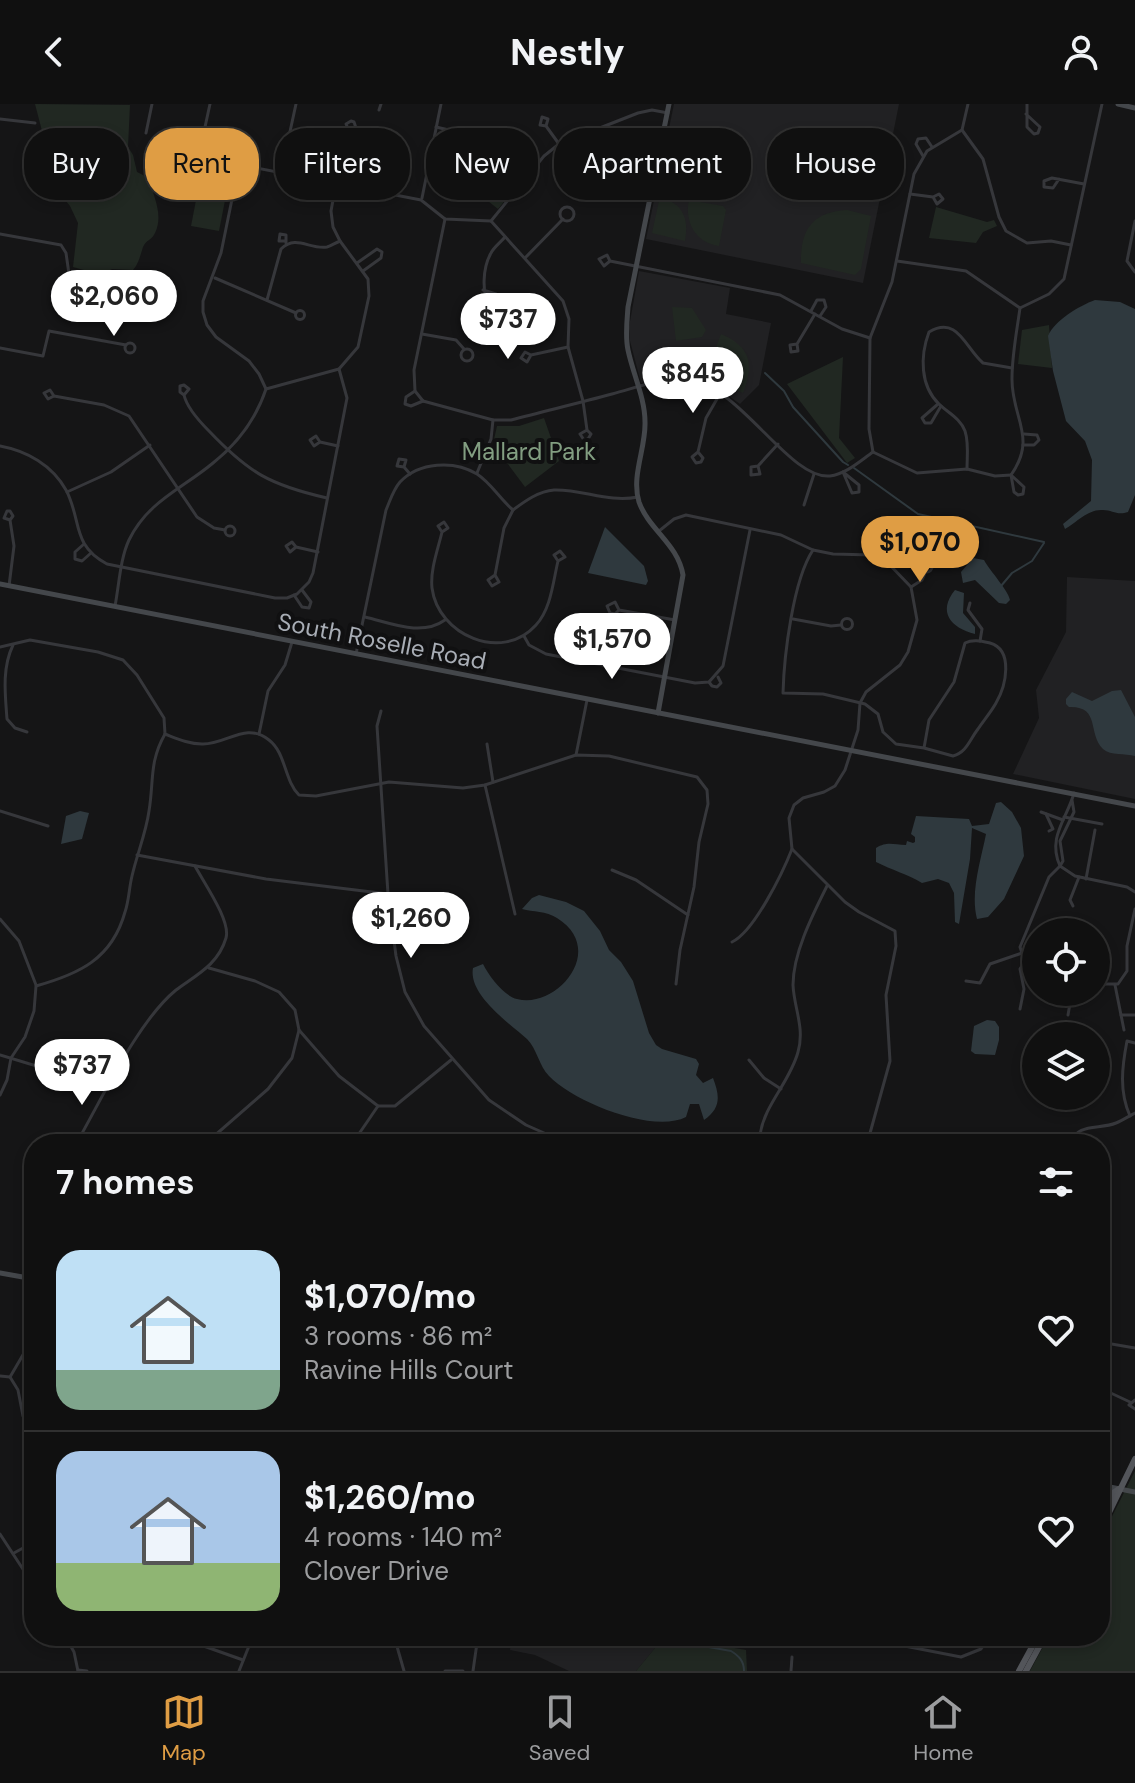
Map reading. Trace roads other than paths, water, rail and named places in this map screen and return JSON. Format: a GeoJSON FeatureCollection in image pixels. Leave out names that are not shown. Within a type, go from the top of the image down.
{"type":"FeatureCollection","features":[{"type":"Feature","properties":{"kind":"main road"},"geometry":{"type":"LineString","coordinates":[[665,128],[669,104]]}},
{"type":"Feature","properties":{"kind":"main road"},"geometry":{"type":"LineString","coordinates":[[1118,104],[1135,108]]}},
{"type":"Feature","properties":{"kind":"main road"},"geometry":{"type":"LineString","coordinates":[[650,200],[635,266],[626,337],[645,417],[638,497],[643,511],[677,554],[683,582],[658,713]]}},
{"type":"Feature","properties":{"kind":"main road","name":"South Roselle Road"},"geometry":{"type":"LineString","coordinates":[[0,584],[851,750],[1073,797],[1135,806]]}},
{"type":"Feature","properties":{"kind":"main road"},"geometry":{"type":"LineString","coordinates":[[0,1273],[24,1277]]}},
{"type":"Feature","properties":{"kind":"main road"},"geometry":{"type":"LineString","coordinates":[[1110,1512],[1135,1459]]}},
{"type":"Feature","properties":{"kind":"main road"},"geometry":{"type":"LineString","coordinates":[[1110,1487],[1135,1492]]}},
{"type":"Feature","properties":{"kind":"main road"},"geometry":{"type":"LineString","coordinates":[[1110,1499],[1119,1489]]}},
{"type":"Feature","properties":{"kind":"main road"},"geometry":{"type":"LineString","coordinates":[[1019,1671],[1032,1646]]}},
{"type":"Feature","properties":{"kind":"main road"},"geometry":{"type":"LineString","coordinates":[[1026,1671],[1034,1646]]}},
{"type":"Feature","properties":{"kind":"street"},"geometry":{"type":"LineString","coordinates":[[147,128],[152,104]]}},
{"type":"Feature","properties":{"kind":"street"},"geometry":{"type":"LineString","coordinates":[[205,128],[210,104]]}},
{"type":"Feature","properties":{"kind":"street"},"geometry":{"type":"LineString","coordinates":[[291,128],[296,104]]}},
{"type":"Feature","properties":{"kind":"street"},"geometry":{"type":"LineString","coordinates":[[379,110],[381,104]]}},
{"type":"Feature","properties":{"kind":"street"},"geometry":{"type":"LineString","coordinates":[[421,200],[441,104]]}},
{"type":"Feature","properties":{"kind":"street"},"geometry":{"type":"LineString","coordinates":[[873,452],[869,429],[870,338],[892,282],[914,174],[923,156],[932,147],[962,130],[968,104]]}},
{"type":"Feature","properties":{"kind":"street"},"geometry":{"type":"LineString","coordinates":[[1026,114],[1040,127],[1038,133],[1034,134],[1027,127],[1026,114],[1027,104]]}},
{"type":"Feature","properties":{"kind":"street"},"geometry":{"type":"LineString","coordinates":[[1020,308],[1061,285],[1102,104]]}},
{"type":"Feature","properties":{"kind":"street"},"geometry":{"type":"LineString","coordinates":[[600,128],[638,113],[652,110],[668,113]]}},
{"type":"Feature","properties":{"kind":"street"},"geometry":{"type":"LineString","coordinates":[[0,119],[35,123]]}},
{"type":"Feature","properties":{"kind":"street"},"geometry":{"type":"LineString","coordinates":[[546,126],[554,137]]}},
{"type":"Feature","properties":{"kind":"street"},"geometry":{"type":"LineString","coordinates":[[436,127],[440,128]]}},
{"type":"Feature","properties":{"kind":"street"},"geometry":{"type":"LineString","coordinates":[[962,130],[983,159],[999,217],[1006,231],[1027,243],[1051,241],[1072,245]]}},
{"type":"Feature","properties":{"kind":"street"},"geometry":{"type":"LineString","coordinates":[[923,156],[916,144],[918,139],[926,138],[932,147]]}},
{"type":"Feature","properties":{"kind":"street"},"geometry":{"type":"LineString","coordinates":[[491,221],[554,148]]}},
{"type":"Feature","properties":{"kind":"street"},"geometry":{"type":"LineString","coordinates":[[1059,179],[1085,184]]}},
{"type":"Feature","properties":{"kind":"street"},"geometry":{"type":"LineString","coordinates":[[910,194],[933,197]]}},
{"type":"Feature","properties":{"kind":"street"},"geometry":{"type":"LineString","coordinates":[[410,198],[421,200],[445,219],[491,221],[563,301],[569,319],[568,347],[583,401],[587,430]]}},
{"type":"Feature","properties":{"kind":"street"},"geometry":{"type":"LineString","coordinates":[[115,606],[127,543],[139,523],[154,504],[227,450],[248,428],[260,408],[266,389],[249,361],[216,337],[207,325],[203,301],[214,278],[231,200]]}},
{"type":"Feature","properties":{"kind":"street"},"geometry":{"type":"LineString","coordinates":[[266,389],[339,369],[358,347],[369,296],[368,279],[333,227],[333,200]]}},
{"type":"Feature","properties":{"kind":"street"},"geometry":{"type":"LineString","coordinates":[[445,219],[414,370],[415,391],[423,401],[493,420],[511,420],[637,387],[687,379],[721,392],[799,465],[814,474],[830,476],[843,472],[873,452]]}},
{"type":"Feature","properties":{"kind":"street"},"geometry":{"type":"LineString","coordinates":[[525,258],[563,219]]}},
{"type":"Feature","properties":{"kind":"street"},"geometry":{"type":"LineString","coordinates":[[1135,221],[1127,261],[1135,272]]}},
{"type":"Feature","properties":{"kind":"street"},"geometry":{"type":"LineString","coordinates":[[0,234],[61,245],[66,253],[69,274],[77,278],[137,287]]}},
{"type":"Feature","properties":{"kind":"street"},"geometry":{"type":"LineString","coordinates":[[483,290],[491,252],[505,237]]}},
{"type":"Feature","properties":{"kind":"street"},"geometry":{"type":"LineString","coordinates":[[267,300],[281,249],[286,242],[325,247],[340,241]]}},
{"type":"Feature","properties":{"kind":"street"},"geometry":{"type":"LineString","coordinates":[[357,263],[377,249],[382,252],[381,258],[363,271]]}},
{"type":"Feature","properties":{"kind":"street"},"geometry":{"type":"LineString","coordinates":[[610,261],[780,295],[842,329],[870,338]]}},
{"type":"Feature","properties":{"kind":"street"},"geometry":{"type":"LineString","coordinates":[[897,261],[966,271],[1020,308]]}},
{"type":"Feature","properties":{"kind":"street"},"geometry":{"type":"LineString","coordinates":[[214,278],[296,313]]}},
{"type":"Feature","properties":{"kind":"street"},"geometry":{"type":"LineString","coordinates":[[873,452],[917,473],[967,469],[995,476],[1011,475],[1024,487],[1023,494],[1014,492],[1011,475],[1020,462],[1024,434],[1012,383],[1020,308]]}},
{"type":"Feature","properties":{"kind":"street"},"geometry":{"type":"LineString","coordinates":[[797,344],[815,314]]}},
{"type":"Feature","properties":{"kind":"street"},"geometry":{"type":"LineString","coordinates":[[967,469],[965,431],[927,388],[923,367],[927,338],[934,329],[951,328],[964,338],[983,363],[1012,368]]}},
{"type":"Feature","properties":{"kind":"street"},"geometry":{"type":"LineString","coordinates":[[0,348],[43,356],[49,331],[126,345]]}},
{"type":"Feature","properties":{"kind":"street"},"geometry":{"type":"LineString","coordinates":[[422,334],[456,340],[464,349]]}},
{"type":"Feature","properties":{"kind":"street"},"geometry":{"type":"LineString","coordinates":[[531,355],[568,347]]}},
{"type":"Feature","properties":{"kind":"street"},"geometry":{"type":"LineString","coordinates":[[0,446],[31,456],[44,464],[67,492],[84,544],[107,564],[275,598],[296,594],[311,578],[318,552],[347,398],[339,369]]}},
{"type":"Feature","properties":{"kind":"street"},"geometry":{"type":"LineString","coordinates":[[415,391],[406,397],[405,404],[411,406],[423,401]]}},
{"type":"Feature","properties":{"kind":"street"},"geometry":{"type":"LineString","coordinates":[[698,452],[706,418],[721,392]]}},
{"type":"Feature","properties":{"kind":"street"},"geometry":{"type":"LineString","coordinates":[[184,395],[200,422],[245,466],[291,490],[327,498]]}},
{"type":"Feature","properties":{"kind":"street"},"geometry":{"type":"LineString","coordinates":[[54,396],[104,405],[120,411],[137,424],[197,517],[214,528],[225,530]]}},
{"type":"Feature","properties":{"kind":"street"},"geometry":{"type":"LineString","coordinates":[[940,405],[931,423],[923,421],[924,414],[940,405]]}},
{"type":"Feature","properties":{"kind":"street"},"geometry":{"type":"LineString","coordinates":[[476,474],[491,439],[493,420]]}},
{"type":"Feature","properties":{"kind":"street"},"geometry":{"type":"LineString","coordinates":[[1023,445],[1034,445],[1039,440],[1037,435],[1024,434]]}},
{"type":"Feature","properties":{"kind":"street"},"geometry":{"type":"LineString","coordinates":[[320,442],[338,446]]}},
{"type":"Feature","properties":{"kind":"street"},"geometry":{"type":"LineString","coordinates":[[758,466],[778,444]]}},
{"type":"Feature","properties":{"kind":"street"},"geometry":{"type":"LineString","coordinates":[[67,492],[111,472],[150,445]]}},
{"type":"Feature","properties":{"kind":"street"},"geometry":{"type":"LineString","coordinates":[[356,654],[386,510],[401,481],[424,467],[441,464],[476,474],[513,510]]}},
{"type":"Feature","properties":{"kind":"street"},"geometry":{"type":"LineString","coordinates":[[404,467],[410,475]]}},
{"type":"Feature","properties":{"kind":"street"},"geometry":{"type":"LineString","coordinates":[[843,472],[859,485],[859,492],[852,493],[843,472]]}},
{"type":"Feature","properties":{"kind":"street"},"geometry":{"type":"LineString","coordinates":[[804,505],[814,474]]}},
{"type":"Feature","properties":{"kind":"street"},"geometry":{"type":"LineString","coordinates":[[495,575],[504,528],[513,510],[531,498],[552,490],[610,500],[638,497]]}},
{"type":"Feature","properties":{"kind":"street"},"geometry":{"type":"LineString","coordinates":[[659,531],[674,519],[686,515],[781,535],[813,550],[872,555],[887,562],[911,587],[917,620],[908,652],[900,665],[866,692],[860,703],[858,730],[845,770],[835,786],[803,798],[794,805],[789,818],[792,849],[778,880],[740,939],[732,942]]}},
{"type":"Feature","properties":{"kind":"street"},"geometry":{"type":"LineString","coordinates":[[9,586],[14,546],[10,520]]}},
{"type":"Feature","properties":{"kind":"street"},"geometry":{"type":"LineString","coordinates":[[524,636],[529,645],[542,653],[664,678],[709,682],[723,666],[751,529]]}},
{"type":"Feature","properties":{"kind":"street"},"geometry":{"type":"LineString","coordinates":[[442,532],[432,588],[445,620],[460,633],[482,642],[504,642],[524,636],[537,624],[547,607],[558,561]]}},
{"type":"Feature","properties":{"kind":"street"},"geometry":{"type":"LineString","coordinates":[[84,544],[75,552],[75,559],[82,561],[91,553]]}},
{"type":"Feature","properties":{"kind":"street"},"geometry":{"type":"LineString","coordinates":[[296,547],[318,552]]}},
{"type":"Feature","properties":{"kind":"street"},"geometry":{"type":"LineString","coordinates":[[813,550],[801,577],[786,646],[783,693],[823,694],[860,703],[878,714],[883,732],[891,741],[949,756],[958,755],[997,701],[1006,667],[1005,656],[996,646],[980,641],[972,640],[964,645],[954,682],[929,720],[924,748]]}},
{"type":"Feature","properties":{"kind":"street"},"geometry":{"type":"LineString","coordinates":[[911,587],[922,580],[926,571]]}},
{"type":"Feature","properties":{"kind":"street"},"geometry":{"type":"LineString","coordinates":[[296,594],[302,607],[309,608],[311,602],[302,590]]}},
{"type":"Feature","properties":{"kind":"street"},"geometry":{"type":"LineString","coordinates":[[970,603],[968,610],[982,629],[980,641]]}},
{"type":"Feature","properties":{"kind":"street"},"geometry":{"type":"LineString","coordinates":[[619,610],[675,620]]}},
{"type":"Feature","properties":{"kind":"street"},"geometry":{"type":"LineString","coordinates":[[365,617],[421,630],[435,627],[445,620]]}},
{"type":"Feature","properties":{"kind":"street"},"geometry":{"type":"LineString","coordinates":[[793,619],[841,625]]}},
{"type":"Feature","properties":{"kind":"street"},"geometry":{"type":"LineString","coordinates":[[0,647],[30,640],[98,652],[123,660],[137,675],[164,718],[165,734],[151,768],[149,811],[125,914],[109,946],[90,965],[68,977],[36,986]]}},
{"type":"Feature","properties":{"kind":"street"},"geometry":{"type":"LineString","coordinates":[[259,734],[268,691],[285,665],[292,642]]}},
{"type":"Feature","properties":{"kind":"street"},"geometry":{"type":"LineString","coordinates":[[13,645],[7,658],[4,688],[7,719],[15,728],[27,732]]}},
{"type":"Feature","properties":{"kind":"street"},"geometry":{"type":"LineString","coordinates":[[709,682],[715,688],[720,686],[716,677]]}},
{"type":"Feature","properties":{"kind":"street"},"geometry":{"type":"LineString","coordinates":[[576,755],[587,700]]}},
{"type":"Feature","properties":{"kind":"street"},"geometry":{"type":"LineString","coordinates":[[381,711],[377,726],[388,894],[396,956],[405,992],[424,1026],[489,1100],[512,1117],[546,1134]]}},
{"type":"Feature","properties":{"kind":"street"},"geometry":{"type":"LineString","coordinates":[[165,734],[206,745],[239,732],[259,734],[271,741],[280,754],[292,787],[299,795],[316,796],[380,784],[463,788],[485,785],[576,755],[620,758],[690,774],[704,784],[708,804],[676,984]]}},
{"type":"Feature","properties":{"kind":"street"},"geometry":{"type":"LineString","coordinates":[[487,744],[493,782]]}},
{"type":"Feature","properties":{"kind":"street"},"geometry":{"type":"LineString","coordinates":[[485,785],[515,914]]}},
{"type":"Feature","properties":{"kind":"street"},"geometry":{"type":"LineString","coordinates":[[1032,918],[1049,877],[1063,861],[1060,841],[1071,818],[1073,797]]}},
{"type":"Feature","properties":{"kind":"street"},"geometry":{"type":"LineString","coordinates":[[1073,797],[1057,831],[1054,846],[1060,866],[1079,877],[1127,887],[1135,892]]}},
{"type":"Feature","properties":{"kind":"street"},"geometry":{"type":"LineString","coordinates":[[0,811],[48,826]]}},
{"type":"Feature","properties":{"kind":"street"},"geometry":{"type":"LineString","coordinates":[[1048,826],[1043,814],[1102,824]]}},
{"type":"Feature","properties":{"kind":"street"},"geometry":{"type":"LineString","coordinates":[[1086,879],[1095,830]]}},
{"type":"Feature","properties":{"kind":"street"},"geometry":{"type":"LineString","coordinates":[[792,849],[827,886],[859,912],[895,931],[896,946],[886,995],[890,1061],[870,1134]]}},
{"type":"Feature","properties":{"kind":"street"},"geometry":{"type":"LineString","coordinates":[[137,855],[266,879],[388,894]]}},
{"type":"Feature","properties":{"kind":"street"},"geometry":{"type":"LineString","coordinates":[[82,1134],[149,1019],[178,989],[209,968],[226,939],[227,927],[195,866]]}},
{"type":"Feature","properties":{"kind":"street"},"geometry":{"type":"LineString","coordinates":[[612,870],[636,880],[688,915]]}},
{"type":"Feature","properties":{"kind":"street"},"geometry":{"type":"LineString","coordinates":[[1073,906],[1070,900],[1079,877]]}},
{"type":"Feature","properties":{"kind":"street"},"geometry":{"type":"LineString","coordinates":[[760,1134],[761,1123],[791,1072],[799,1049],[800,1019],[793,985],[808,923],[827,886]]}},
{"type":"Feature","properties":{"kind":"street"},"geometry":{"type":"LineString","coordinates":[[1110,985],[1115,985],[1124,977],[1127,968],[1127,946],[1135,909]]}},
{"type":"Feature","properties":{"kind":"street"},"geometry":{"type":"LineString","coordinates":[[0,919],[19,941],[36,986],[34,1011],[25,1037],[11,1058],[7,1080],[0,1095]]}},
{"type":"Feature","properties":{"kind":"street"},"geometry":{"type":"LineString","coordinates":[[966,981],[980,983],[990,964],[1022,953],[1022,942]]}},
{"type":"Feature","properties":{"kind":"street"},"geometry":{"type":"LineString","coordinates":[[209,968],[255,981],[279,992],[295,1010],[299,1030],[292,1058],[268,1089],[216,1134]]}},
{"type":"Feature","properties":{"kind":"street"},"geometry":{"type":"LineString","coordinates":[[1127,968],[1135,968]]}},
{"type":"Feature","properties":{"kind":"street"},"geometry":{"type":"LineString","coordinates":[[1115,985],[1124,1030]]}},
{"type":"Feature","properties":{"kind":"street"},"geometry":{"type":"LineString","coordinates":[[1020,1009],[1022,999]]}},
{"type":"Feature","properties":{"kind":"street"},"geometry":{"type":"LineString","coordinates":[[1068,1015],[1070,1006]]}},
{"type":"Feature","properties":{"kind":"street"},"geometry":{"type":"LineString","coordinates":[[1121,1015],[1135,1015]]}},
{"type":"Feature","properties":{"kind":"street"},"geometry":{"type":"LineString","coordinates":[[299,1030],[339,1076],[378,1106],[395,1106],[451,1060]]}},
{"type":"Feature","properties":{"kind":"street"},"geometry":{"type":"LineString","coordinates":[[1130,1116],[1122,1085],[1127,1041],[1135,1043]]}},
{"type":"Feature","properties":{"kind":"street"},"geometry":{"type":"LineString","coordinates":[[0,1055],[53,1071],[111,1083]]}},
{"type":"Feature","properties":{"kind":"street"},"geometry":{"type":"LineString","coordinates":[[749,1060],[764,1078],[781,1089]]}},
{"type":"Feature","properties":{"kind":"street"},"geometry":{"type":"LineString","coordinates":[[359,1134],[378,1106]]}},
{"type":"Feature","properties":{"kind":"street"},"geometry":{"type":"LineString","coordinates":[[1076,1134],[1081,1129],[1114,1124],[1135,1113]]}},
{"type":"Feature","properties":{"kind":"street"},"geometry":{"type":"LineString","coordinates":[[1110,1344],[1135,1348]]}},
{"type":"Feature","properties":{"kind":"street"},"geometry":{"type":"LineString","coordinates":[[10,1377],[24,1353]]}},
{"type":"Feature","properties":{"kind":"street"},"geometry":{"type":"LineString","coordinates":[[0,1376],[10,1377]]}},
{"type":"Feature","properties":{"kind":"street"},"geometry":{"type":"LineString","coordinates":[[10,1377],[18,1390],[24,1418]]}},
{"type":"Feature","properties":{"kind":"street"},"geometry":{"type":"LineString","coordinates":[[1110,1392],[1133,1401],[1129,1407],[1135,1409]]}},
{"type":"Feature","properties":{"kind":"street"},"geometry":{"type":"LineString","coordinates":[[0,1534],[24,1570]]}},
{"type":"Feature","properties":{"kind":"street"},"geometry":{"type":"LineString","coordinates":[[14,1553],[24,1548]]}},
{"type":"Feature","properties":{"kind":"street"},"geometry":{"type":"LineString","coordinates":[[71,1646],[78,1670],[87,1671]]}},
{"type":"Feature","properties":{"kind":"street"},"geometry":{"type":"LineString","coordinates":[[204,1646],[243,1660]]}},
{"type":"Feature","properties":{"kind":"street"},"geometry":{"type":"LineString","coordinates":[[239,1671],[249,1646]]}},
{"type":"Feature","properties":{"kind":"street"},"geometry":{"type":"LineString","coordinates":[[397,1646],[404,1671]]}},
{"type":"Feature","properties":{"kind":"street"},"geometry":{"type":"LineString","coordinates":[[473,1671],[477,1646]]}},
{"type":"Feature","properties":{"kind":"street"},"geometry":{"type":"LineString","coordinates":[[905,1646],[961,1657],[983,1646]]}},
{"type":"Feature","properties":{"kind":"street"},"geometry":{"type":"LineString","coordinates":[[791,1671],[792,1657]]}},
{"type":"Feature","properties":{"kind":"street"},"geometry":{"type":"LineString","coordinates":[[445,1671],[463,1671]]}},
{"type":"Feature","properties":{"kind":"waterway"},"geometry":{"type":"LineString","coordinates":[[765,373],[848,465]]}},
{"type":"Feature","properties":{"kind":"waterway"},"geometry":{"type":"LineString","coordinates":[[854,468],[918,514],[1044,542]]}},
{"type":"Feature","properties":{"kind":"waterway"},"geometry":{"type":"LineString","coordinates":[[1001,586],[1012,573],[1032,561],[1044,543]]}},
{"type":"Feature","properties":{"kind":"waterway"},"geometry":{"type":"LineString","coordinates":[[703,1646],[731,1651],[740,1659],[744,1671]]}},
{"type":"Feature","properties":{"kind":"park label","name":"Mallard Park"},"geometry":{"type":"Point","coordinates":[529,451]}}]}
